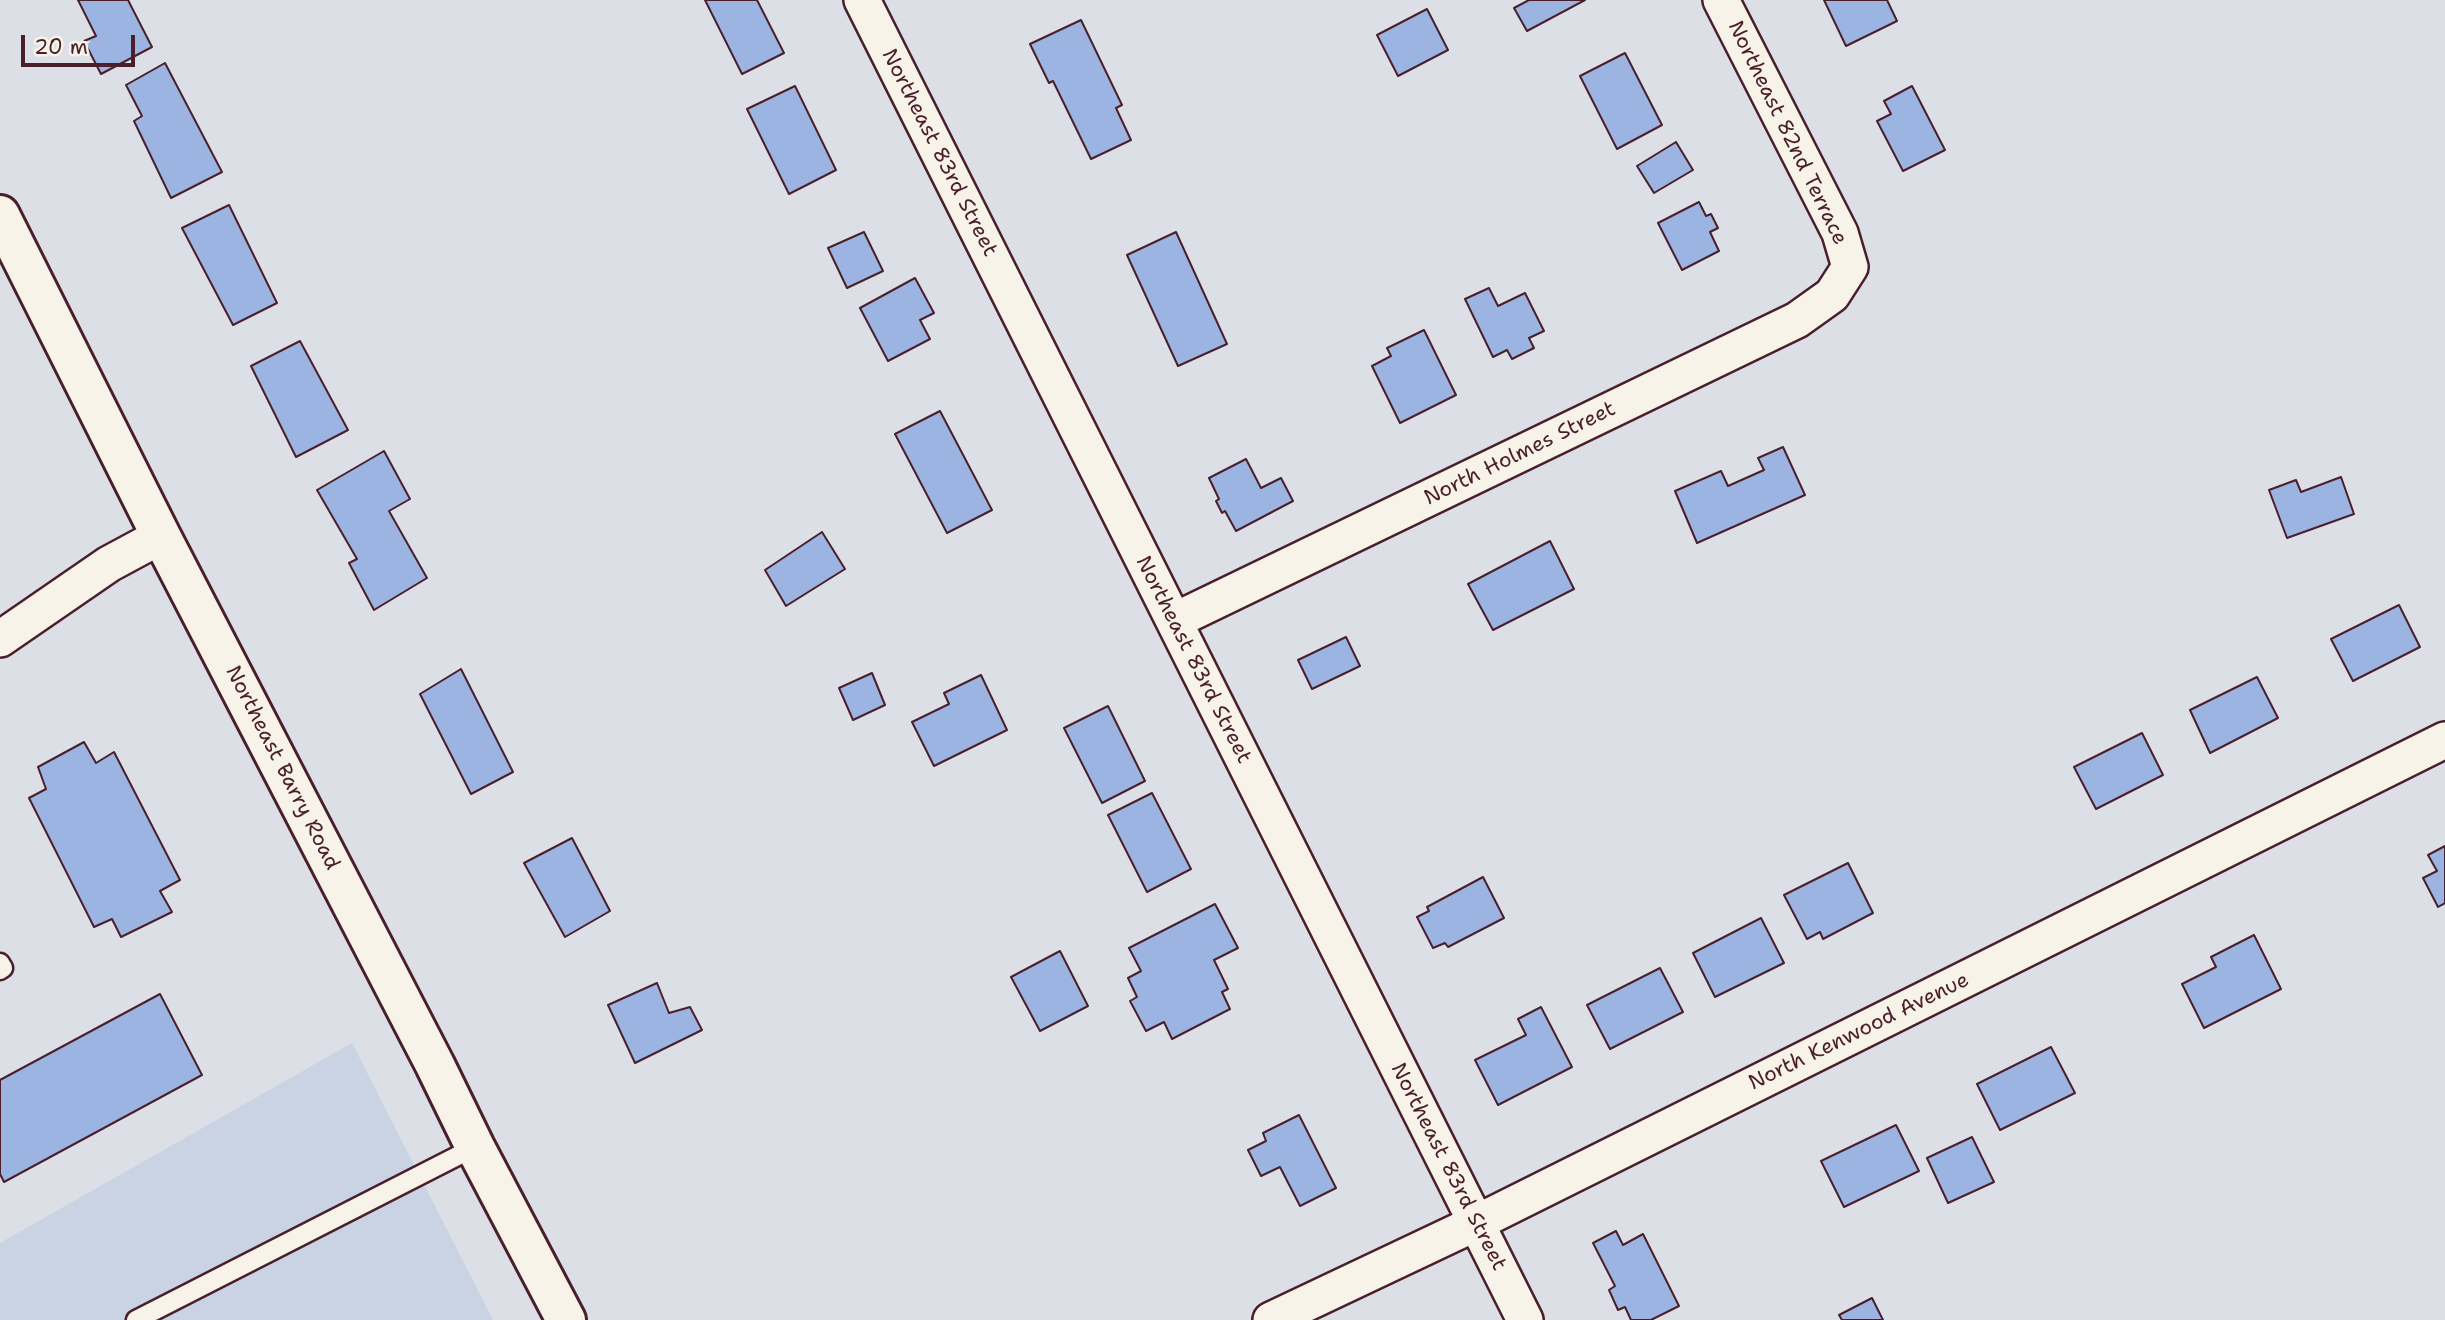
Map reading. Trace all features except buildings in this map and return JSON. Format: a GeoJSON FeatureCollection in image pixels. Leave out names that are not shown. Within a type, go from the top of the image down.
{"type":"FeatureCollection","features":[{"type":"Feature","properties":{"kind":"main road","name":"Northeast Barry Road"},"geometry":{"type":"LineString","coordinates":[[3,228],[566,1320]]}},
{"type":"Feature","properties":{"kind":"street","name":"Northeast 83rd Street"},"geometry":{"type":"LineString","coordinates":[[862,0],[1525,1320]]}},
{"type":"Feature","properties":{"kind":"street","name":"Northeast 82nd Terrace"},"geometry":{"type":"LineString","coordinates":[[1721,0],[1840,233],[1850,267]]}},
{"type":"Feature","properties":{"kind":"street","name":"North Holmes Street"},"geometry":{"type":"LineString","coordinates":[[1174,621],[1797,320],[1832,295],[1850,267]]}},
{"type":"Feature","properties":{"kind":"street"},"geometry":{"type":"LineString","coordinates":[[0,639],[109,564],[161,536]]}},
{"type":"Feature","properties":{"kind":"street","name":"North Kenwood Avenue"},"geometry":{"type":"LineString","coordinates":[[1271,1320],[1476,1223],[2445,740]]}},
{"type":"Feature","properties":{"kind":"lane"},"geometry":{"type":"LineString","coordinates":[[0,962],[3,968],[0,970]]}},
{"type":"Feature","properties":{"kind":"lane"},"geometry":{"type":"LineString","coordinates":[[136,1320],[475,1147]]}},
{"type":"Feature","properties":{"kind":"shaded area"},"geometry":{"type":"Polygon","coordinates":[[[352,1043],[493,1320],[0,1320],[0,1243],[352,1043]]]}}]}
